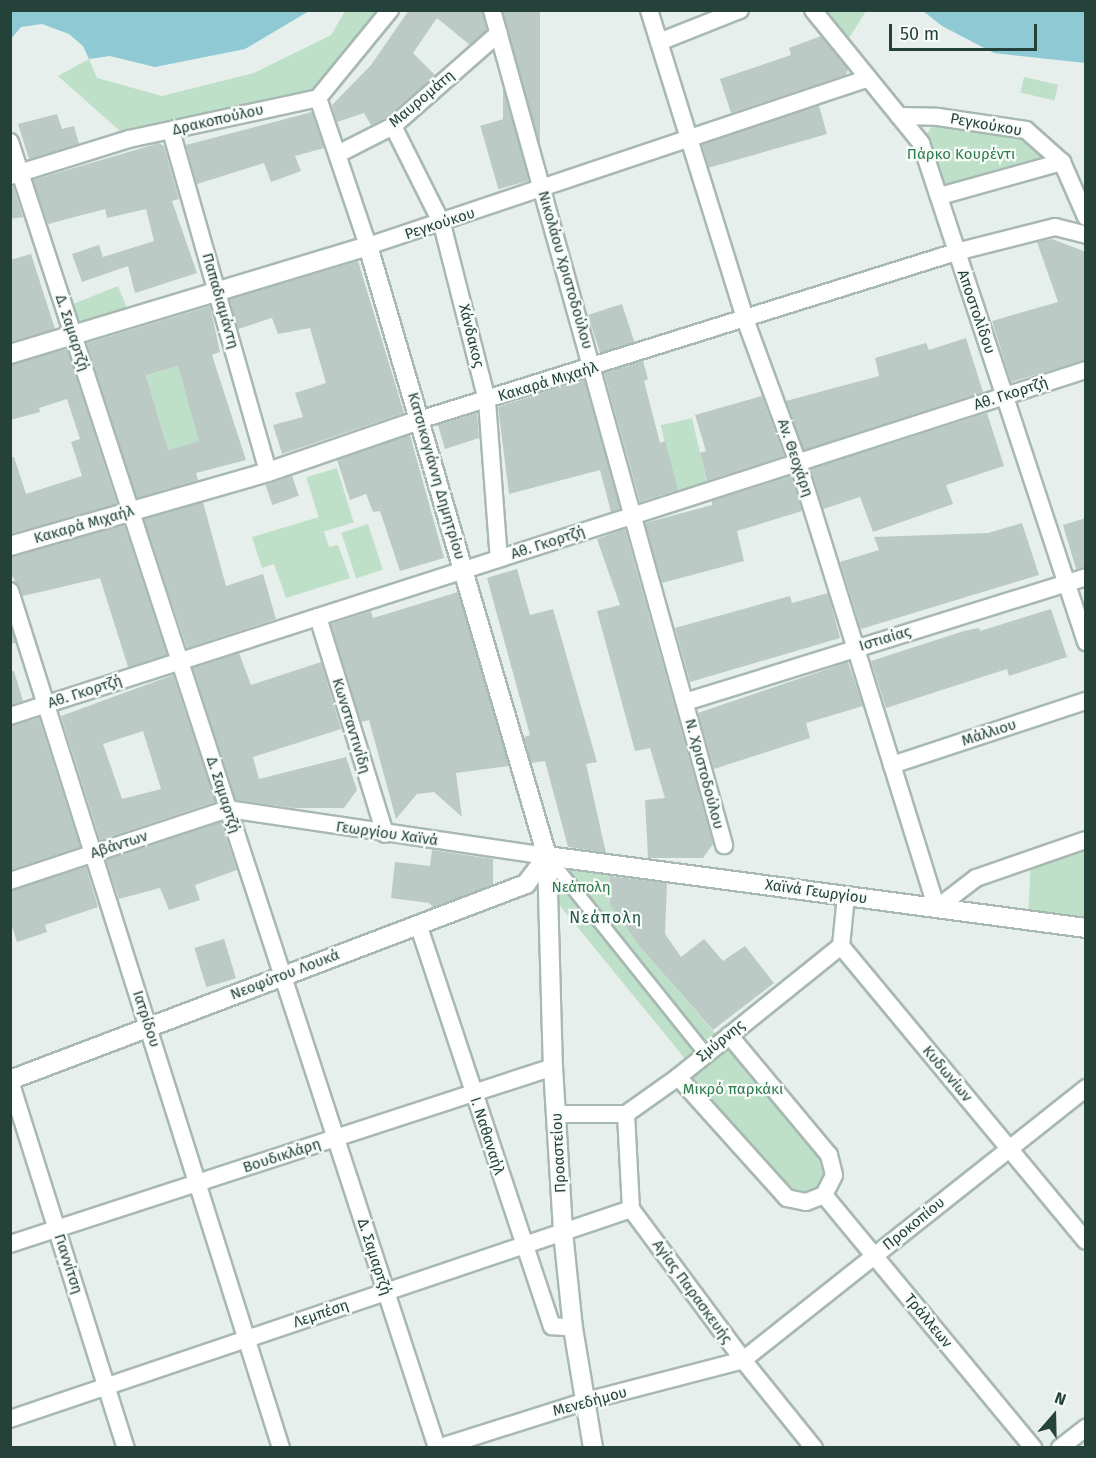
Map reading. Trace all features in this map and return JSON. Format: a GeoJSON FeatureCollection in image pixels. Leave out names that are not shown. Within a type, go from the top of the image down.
{"type":"FeatureCollection","features":[{"type":"Feature","properties":{"kind":"main road","name":"Ρεγκούκου"},"geometry":{"type":"LineString","coordinates":[[10,354],[368,246]]}},
{"type":"Feature","properties":{"kind":"main road","name":"Κατσικογιάννη Δημητρίου"},"geometry":{"type":"LineString","coordinates":[[368,246],[547,856]]}},
{"type":"Feature","properties":{"kind":"main road","name":"Κακαρά Μιχαήλ"},"geometry":{"type":"LineString","coordinates":[[10,546],[268,472],[419,420]]}},
{"type":"Feature","properties":{"kind":"main road","name":"Χαϊνά Γεωργίου"},"geometry":{"type":"LineString","coordinates":[[547,856],[1086,928]]}},
{"type":"Feature","properties":{"kind":"main road","name":"Νεοφύτου Λουκά"},"geometry":{"type":"LineString","coordinates":[[10,1080],[526,884],[547,856]]}},
{"type":"Feature","properties":{"kind":"main road","name":"Προαστείου"},"geometry":{"type":"LineString","coordinates":[[547,856],[553,1066],[563,1232],[573,1328],[593,1448]]}},
{"type":"Feature","properties":{"kind":"street"},"geometry":{"type":"LineString","coordinates":[[318,98],[390,10]]}},
{"type":"Feature","properties":{"kind":"street","name":"Νικολάου Χριστοδούλου"},"geometry":{"type":"LineString","coordinates":[[492,10],[685,702]]}},
{"type":"Feature","properties":{"kind":"street","name":"Αν. Θεοχάρη"},"geometry":{"type":"LineString","coordinates":[[649,10],[687,140],[745,319],[798,463],[938,908]]}},
{"type":"Feature","properties":{"kind":"street"},"geometry":{"type":"LineString","coordinates":[[659,42],[740,10]]}},
{"type":"Feature","properties":{"kind":"street","name":"Αποστολίδου"},"geometry":{"type":"LineString","coordinates":[[813,10],[866,79],[921,143],[1086,642]]}},
{"type":"Feature","properties":{"kind":"street","name":"Μαυρομάτη"},"geometry":{"type":"LineString","coordinates":[[338,154],[393,126],[499,33]]}},
{"type":"Feature","properties":{"kind":"street","name":"Ρεγκούκου"},"geometry":{"type":"LineString","coordinates":[[368,246],[442,224],[866,79]]}},
{"type":"Feature","properties":{"kind":"street","name":"Δρακοπούλου"},"geometry":{"type":"LineString","coordinates":[[15,175],[129,138],[171,131],[318,98]]}},
{"type":"Feature","properties":{"kind":"street","name":"Κατσικογιάννη Δημητρίου"},"geometry":{"type":"LineString","coordinates":[[318,98],[368,246]]}},
{"type":"Feature","properties":{"kind":"street","name":"Ρεγκούκου"},"geometry":{"type":"LineString","coordinates":[[899,116],[938,117],[1026,130],[1062,162]]}},
{"type":"Feature","properties":{"kind":"street","name":"Χάνδακος"},"geometry":{"type":"LineString","coordinates":[[393,126],[442,224],[487,401],[500,559]]}},
{"type":"Feature","properties":{"kind":"street","name":"Παπαδιαμάντη"},"geometry":{"type":"LineString","coordinates":[[171,131],[268,472]]}},
{"type":"Feature","properties":{"kind":"street","name":"Δ. Σαμαρτζή"},"geometry":{"type":"LineString","coordinates":[[10,141],[15,175],[73,335],[438,1448]]}},
{"type":"Feature","properties":{"kind":"street"},"geometry":{"type":"LineString","coordinates":[[940,196],[1062,162],[1086,217]]}},
{"type":"Feature","properties":{"kind":"street","name":"Κακαρά Μιχαήλ"},"geometry":{"type":"LineString","coordinates":[[419,420],[487,401],[956,252],[1055,227],[1086,235]]}},
{"type":"Feature","properties":{"kind":"street","name":"Αθ. Γκορτζή"},"geometry":{"type":"LineString","coordinates":[[10,716],[1086,370]]}},
{"type":"Feature","properties":{"kind":"street","name":"Ιστιαίας"},"geometry":{"type":"LineString","coordinates":[[685,702],[1086,577]]}},
{"type":"Feature","properties":{"kind":"street","name":"Ιατρίδου"},"geometry":{"type":"LineString","coordinates":[[10,591],[281,1448]]}},
{"type":"Feature","properties":{"kind":"street","name":"Κωνσταντινίδη"},"geometry":{"type":"LineString","coordinates":[[318,617],[385,834]]}},
{"type":"Feature","properties":{"kind":"street","name":"Μάλλιου"},"geometry":{"type":"LineString","coordinates":[[892,765],[1086,701]]}},
{"type":"Feature","properties":{"kind":"street","name":"Ν. Χριστοδούλου"},"geometry":{"type":"LineString","coordinates":[[685,702],[724,845]]}},
{"type":"Feature","properties":{"kind":"street","name":"Γεωργίου Χαϊνά"},"geometry":{"type":"LineString","coordinates":[[228,809],[385,834],[547,856]]}},
{"type":"Feature","properties":{"kind":"street","name":"Αβάντων"},"geometry":{"type":"LineString","coordinates":[[10,881],[228,809]]}},
{"type":"Feature","properties":{"kind":"street"},"geometry":{"type":"LineString","coordinates":[[938,908],[976,878],[1086,840]]}},
{"type":"Feature","properties":{"kind":"street"},"geometry":{"type":"LineString","coordinates":[[547,856],[706,1053]]}},
{"type":"Feature","properties":{"kind":"street"},"geometry":{"type":"LineString","coordinates":[[842,946],[846,896]]}},
{"type":"Feature","properties":{"kind":"street","name":"Ι. Ναθαναήλ"},"geometry":{"type":"LineString","coordinates":[[418,924],[522,1246],[552,1326],[573,1328]]}},
{"type":"Feature","properties":{"kind":"street","name":"Σμύρνης"},"geometry":{"type":"LineString","coordinates":[[626,1114],[678,1077],[842,946]]}},
{"type":"Feature","properties":{"kind":"street","name":"Κυδωνίων"},"geometry":{"type":"LineString","coordinates":[[842,946],[1086,1241]]}},
{"type":"Feature","properties":{"kind":"street"},"geometry":{"type":"LineString","coordinates":[[678,1077],[787,1198],[806,1203],[824,1195],[834,1175],[830,1155],[729,1035]]}},
{"type":"Feature","properties":{"kind":"street","name":"Βουδικλάρη"},"geometry":{"type":"LineString","coordinates":[[10,1244],[553,1066]]}},
{"type":"Feature","properties":{"kind":"street","name":"Γιαννίτση"},"geometry":{"type":"LineString","coordinates":[[10,1080],[126,1448]]}},
{"type":"Feature","properties":{"kind":"street","name":"Προκοπίου"},"geometry":{"type":"LineString","coordinates":[[742,1360],[1086,1088]]}},
{"type":"Feature","properties":{"kind":"street"},"geometry":{"type":"LineString","coordinates":[[556,1114],[626,1114],[631,1209]]}},
{"type":"Feature","properties":{"kind":"street","name":"Τράλλεων"},"geometry":{"type":"LineString","coordinates":[[824,1195],[1033,1448]]}},
{"type":"Feature","properties":{"kind":"street","name":"Λεμπέση"},"geometry":{"type":"LineString","coordinates":[[10,1419],[631,1209]]}},
{"type":"Feature","properties":{"kind":"street","name":"Αγίας Παρασκευής"},"geometry":{"type":"LineString","coordinates":[[631,1209],[742,1360],[814,1448]]}},
{"type":"Feature","properties":{"kind":"street","name":"Μενεδήμου"},"geometry":{"type":"LineString","coordinates":[[438,1448],[586,1401],[742,1360]]}},
{"type":"Feature","properties":{"kind":"street"},"geometry":{"type":"LineString","coordinates":[[1060,1448],[1086,1428]]}},
{"type":"Feature","properties":{"kind":"green space"},"geometry":{"type":"Polygon","coordinates":[[[345,11],[390,11],[318,98],[129,139],[58,76],[89,59],[97,78],[162,96],[254,73],[331,35],[345,11]]]}},
{"type":"Feature","properties":{"kind":"green space"},"geometry":{"type":"Polygon","coordinates":[[[814,11],[866,11],[842,49],[814,11]]]}},
{"type":"Feature","properties":{"kind":"green space"},"geometry":{"type":"Polygon","coordinates":[[[1024,77],[1058,85],[1055,100],[1020,93],[1024,77]]]}},
{"type":"Feature","properties":{"kind":"green space","name":"Πάρκο Κουρέντι"},"geometry":{"type":"Polygon","coordinates":[[[938,117],[1026,130],[1062,162],[940,196],[921,143],[938,117]]]}},
{"type":"Feature","properties":{"kind":"green space"},"geometry":{"type":"Polygon","coordinates":[[[118,286],[129,313],[78,333],[67,307],[118,286]]]}},
{"type":"Feature","properties":{"kind":"green space"},"geometry":{"type":"Polygon","coordinates":[[[178,366],[199,441],[168,450],[146,375],[178,366]]]}},
{"type":"Feature","properties":{"kind":"green space"},"geometry":{"type":"Polygon","coordinates":[[[692,418],[708,486],[677,493],[661,425],[692,418]]]}},
{"type":"Feature","properties":{"kind":"green space"},"geometry":{"type":"Polygon","coordinates":[[[337,468],[354,523],[323,532],[306,477],[337,468]]]}},
{"type":"Feature","properties":{"kind":"green space"},"geometry":{"type":"Polygon","coordinates":[[[319,517],[329,547],[338,545],[350,578],[286,598],[274,564],[262,568],[252,537],[319,517]]]}},
{"type":"Feature","properties":{"kind":"green space"},"geometry":{"type":"Polygon","coordinates":[[[368,524],[383,570],[356,578],[341,533],[368,524]]]}},
{"type":"Feature","properties":{"kind":"green space"},"geometry":{"type":"Polygon","coordinates":[[[1085,840],[1085,928],[1028,920],[1031,859],[1085,840]]]}},
{"type":"Feature","properties":{"kind":"green space","name":"Μικρό παρκάκι"},"geometry":{"type":"Polygon","coordinates":[[[547,856],[608,864],[610,905],[640,947],[721,1040],[829,1155],[831,1186],[796,1202],[678,1077],[691,1066],[552,896],[547,856]]]}},
{"type":"Feature","properties":{"kind":"water"},"geometry":{"type":"Polygon","coordinates":[[[11,10],[309,11],[245,49],[155,67],[110,56],[89,59],[83,46],[69,34],[42,24],[21,27],[11,39],[11,10]]]}},
{"type":"Feature","properties":{"kind":"water"},"geometry":{"type":"Polygon","coordinates":[[[923,11],[1085,11],[1085,63],[994,53],[942,26],[923,11]]]}},
{"type":"Feature","properties":{"kind":"building"},"geometry":{"type":"Polygon","coordinates":[[[409,10],[482,10],[487,30],[470,45],[437,18],[413,53],[435,75],[387,117],[371,125],[364,113],[337,122],[332,105],[371,65],[409,10]]]}},
{"type":"Feature","properties":{"kind":"building"},"geometry":{"type":"Polygon","coordinates":[[[503,10],[540,10],[540,180],[503,180],[503,10]]]}},
{"type":"Feature","properties":{"kind":"building"},"geometry":{"type":"Polygon","coordinates":[[[821,36],[848,69],[846,75],[731,113],[720,79],[791,55],[789,48],[821,36]]]}},
{"type":"Feature","properties":{"kind":"building"},"geometry":{"type":"Polygon","coordinates":[[[819,106],[827,134],[709,168],[701,140],[819,106]]]}},
{"type":"Feature","properties":{"kind":"building"},"geometry":{"type":"Polygon","coordinates":[[[312,112],[324,148],[295,156],[301,171],[271,182],[264,163],[197,184],[186,145],[312,112]]]}},
{"type":"Feature","properties":{"kind":"building"},"geometry":{"type":"Polygon","coordinates":[[[57,114],[62,129],[74,126],[79,144],[29,159],[18,124],[57,114]]]}},
{"type":"Feature","properties":{"kind":"building"},"geometry":{"type":"Polygon","coordinates":[[[511,117],[529,180],[498,189],[480,126],[511,117]]]}},
{"type":"Feature","properties":{"kind":"building"},"geometry":{"type":"Polygon","coordinates":[[[159,143],[164,146],[179,199],[172,201],[197,273],[135,293],[128,266],[82,282],[72,254],[99,245],[103,257],[154,241],[146,209],[107,218],[105,209],[48,224],[33,180],[159,143]]]}},
{"type":"Feature","properties":{"kind":"building"},"geometry":{"type":"Polygon","coordinates":[[[10,186],[13,186],[23,217],[10,219],[10,186]]]}},
{"type":"Feature","properties":{"kind":"building"},"geometry":{"type":"Polygon","coordinates":[[[1052,239],[1086,252],[1086,360],[1011,382],[992,321],[1058,302],[1037,242],[1052,239]]]}},
{"type":"Feature","properties":{"kind":"building"},"geometry":{"type":"Polygon","coordinates":[[[31,254],[55,329],[10,342],[10,260],[31,254]]]}},
{"type":"Feature","properties":{"kind":"building"},"geometry":{"type":"Polygon","coordinates":[[[358,261],[404,413],[282,454],[273,425],[303,417],[295,393],[326,383],[310,328],[278,334],[272,318],[238,329],[230,299],[358,261]]]}},
{"type":"Feature","properties":{"kind":"building"},"geometry":{"type":"Polygon","coordinates":[[[622,304],[634,342],[600,353],[588,315],[622,304]]]}},
{"type":"Feature","properties":{"kind":"building"},"geometry":{"type":"Polygon","coordinates":[[[210,306],[220,352],[212,355],[246,460],[196,473],[198,480],[137,498],[87,343],[210,306]],[[178,366],[146,375],[168,450],[199,441],[178,366]]]}},
{"type":"Feature","properties":{"kind":"building"},"geometry":{"type":"Polygon","coordinates":[[[966,338],[983,392],[804,450],[786,401],[879,376],[875,358],[926,343],[929,350],[966,338]]]}},
{"type":"Feature","properties":{"kind":"building"},"geometry":{"type":"Polygon","coordinates":[[[67,349],[117,504],[10,534],[10,457],[14,457],[26,494],[82,476],[71,442],[80,439],[67,399],[39,408],[40,412],[10,420],[10,365],[67,349]]]}},
{"type":"Feature","properties":{"kind":"building"},"geometry":{"type":"Polygon","coordinates":[[[643,361],[648,379],[644,381],[660,443],[665,441],[678,490],[640,502],[604,373],[643,361]]]}},
{"type":"Feature","properties":{"kind":"building"},"geometry":{"type":"Polygon","coordinates":[[[584,379],[620,509],[611,512],[600,470],[509,494],[498,407],[584,379]]]}},
{"type":"Feature","properties":{"kind":"building"},"geometry":{"type":"Polygon","coordinates":[[[762,396],[784,456],[707,481],[700,453],[706,451],[695,415],[762,396]]]}},
{"type":"Feature","properties":{"kind":"building"},"geometry":{"type":"Polygon","coordinates":[[[477,413],[479,438],[445,449],[438,425],[477,413]]]}},
{"type":"Feature","properties":{"kind":"building"},"geometry":{"type":"Polygon","coordinates":[[[987,413],[1004,466],[946,485],[953,504],[873,532],[860,497],[823,509],[811,469],[987,413]]]}},
{"type":"Feature","properties":{"kind":"building"},"geometry":{"type":"Polygon","coordinates":[[[410,435],[444,558],[400,571],[380,511],[373,512],[366,494],[350,500],[337,460],[410,435]]]}},
{"type":"Feature","properties":{"kind":"building"},"geometry":{"type":"Polygon","coordinates":[[[292,476],[299,496],[272,505],[266,485],[292,476]]]}},
{"type":"Feature","properties":{"kind":"building"},"geometry":{"type":"Polygon","coordinates":[[[791,476],[802,511],[737,531],[744,561],[662,583],[645,523],[712,505],[712,501],[791,476]]]}},
{"type":"Feature","properties":{"kind":"building"},"geometry":{"type":"Polygon","coordinates":[[[203,502],[226,586],[263,574],[276,619],[187,648],[144,519],[203,502]]]}},
{"type":"Feature","properties":{"kind":"building"},"geometry":{"type":"Polygon","coordinates":[[[1086,518],[1086,567],[1076,569],[1063,525],[1086,518]]]}},
{"type":"Feature","properties":{"kind":"building"},"geometry":{"type":"Polygon","coordinates":[[[1022,523],[1039,575],[861,629],[840,562],[879,550],[874,537],[988,533],[1022,523]]]}},
{"type":"Feature","properties":{"kind":"building"},"geometry":{"type":"Polygon","coordinates":[[[124,525],[167,655],[128,667],[100,578],[23,596],[10,572],[10,557],[124,525]]]}},
{"type":"Feature","properties":{"kind":"building"},"geometry":{"type":"Polygon","coordinates":[[[625,529],[713,844],[703,858],[648,858],[645,800],[665,798],[650,748],[635,751],[597,611],[620,605],[597,539],[625,529]]]}},
{"type":"Feature","properties":{"kind":"building"},"geometry":{"type":"Polygon","coordinates":[[[517,569],[530,615],[553,609],[597,762],[586,764],[606,853],[568,847],[545,761],[531,763],[524,737],[530,735],[487,578],[517,569]]]}},
{"type":"Feature","properties":{"kind":"building"},"geometry":{"type":"Polygon","coordinates":[[[458,592],[509,766],[456,773],[462,817],[434,792],[417,794],[396,819],[369,720],[361,722],[331,624],[371,611],[373,618],[458,592]]]}},
{"type":"Feature","properties":{"kind":"building"},"geometry":{"type":"Polygon","coordinates":[[[828,593],[840,638],[690,682],[675,628],[790,596],[792,603],[828,593]]]}},
{"type":"Feature","properties":{"kind":"building"},"geometry":{"type":"Polygon","coordinates":[[[1051,609],[1067,657],[1009,676],[1007,669],[886,708],[871,661],[964,631],[979,628],[980,631],[1051,609]]]}},
{"type":"Feature","properties":{"kind":"building"},"geometry":{"type":"Polygon","coordinates":[[[239,653],[251,685],[321,662],[341,729],[253,757],[259,779],[346,757],[357,790],[344,808],[294,808],[236,800],[193,668],[239,653]]]}},
{"type":"Feature","properties":{"kind":"building"},"geometry":{"type":"Polygon","coordinates":[[[848,662],[863,706],[806,723],[810,738],[714,769],[698,713],[848,662]]]}},
{"type":"Feature","properties":{"kind":"building"},"geometry":{"type":"Polygon","coordinates":[[[14,671],[23,701],[10,705],[10,672],[14,671]]]}},
{"type":"Feature","properties":{"kind":"building"},"geometry":{"type":"Polygon","coordinates":[[[173,675],[215,802],[100,840],[61,716],[173,675]],[[143,731],[103,744],[122,799],[161,789],[143,731]]]}},
{"type":"Feature","properties":{"kind":"building"},"geometry":{"type":"Polygon","coordinates":[[[39,718],[80,847],[10,870],[10,726],[39,718]]]}},
{"type":"Feature","properties":{"kind":"building"},"geometry":{"type":"Polygon","coordinates":[[[221,822],[237,870],[195,885],[200,900],[169,910],[160,888],[119,899],[106,860],[221,822]]]}},
{"type":"Feature","properties":{"kind":"building"},"geometry":{"type":"Polygon","coordinates":[[[432,850],[493,859],[493,885],[433,907],[429,903],[391,898],[395,862],[430,866],[432,850]]]}},
{"type":"Feature","properties":{"kind":"building"},"geometry":{"type":"Polygon","coordinates":[[[86,867],[98,907],[45,925],[47,932],[17,942],[10,920],[10,891],[86,867]]]}},
{"type":"Feature","properties":{"kind":"building"},"geometry":{"type":"Polygon","coordinates":[[[609,876],[667,883],[665,934],[681,957],[704,939],[723,961],[745,946],[774,983],[713,1030],[640,947],[610,905],[609,876]]]}},
{"type":"Feature","properties":{"kind":"building"},"geometry":{"type":"Polygon","coordinates":[[[224,939],[236,978],[206,987],[194,948],[224,939]]]}},
{"type":"Feature","properties":{"kind":"tunnel"},"geometry":{"type":"LineString","coordinates":[[10,638],[24,634]]}},
{"type":"Feature","properties":{"kind":"district","name":"Νεάπολη"},"geometry":{"type":"Point","coordinates":[606,918]}}]}
